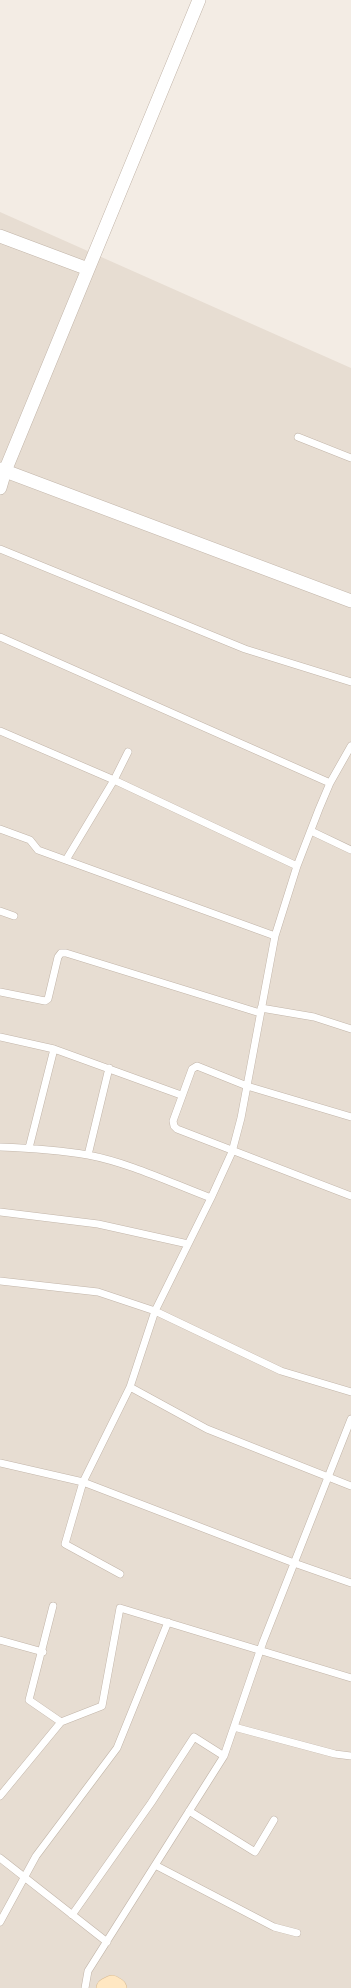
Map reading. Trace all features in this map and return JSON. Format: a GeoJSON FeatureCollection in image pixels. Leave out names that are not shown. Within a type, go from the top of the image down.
{"type":"FeatureCollection","features":[{"type":"Feature","properties":{"kind":"main road"},"geometry":{"type":"LineString","coordinates":[[106,1988],[112,1986],[117,1988]]}},
{"type":"Feature","properties":{"kind":"street"},"geometry":{"type":"LineString","coordinates":[[0,488],[2,470],[88,269],[199,0]]}},
{"type":"Feature","properties":{"kind":"street"},"geometry":{"type":"LineString","coordinates":[[0,236],[88,269]]}},
{"type":"Feature","properties":{"kind":"street"},"geometry":{"type":"LineString","coordinates":[[2,470],[351,601]]}},
{"type":"Feature","properties":{"kind":"lane"},"geometry":{"type":"LineString","coordinates":[[298,437],[351,458]]}},
{"type":"Feature","properties":{"kind":"lane"},"geometry":{"type":"LineString","coordinates":[[0,549],[245,649],[351,682]]}},
{"type":"Feature","properties":{"kind":"lane"},"geometry":{"type":"LineString","coordinates":[[0,636],[330,783]]}},
{"type":"Feature","properties":{"kind":"lane"},"geometry":{"type":"LineString","coordinates":[[0,731],[114,780],[297,866]]}},
{"type":"Feature","properties":{"kind":"lane"},"geometry":{"type":"LineString","coordinates":[[120,1574],[65,1544],[83,1482],[130,1387],[155,1311],[232,1152],[247,1086],[275,936],[297,866],[330,783],[349,756],[351,746]]}},
{"type":"Feature","properties":{"kind":"lane"},"geometry":{"type":"LineString","coordinates":[[66,860],[114,780],[128,752]]}},
{"type":"Feature","properties":{"kind":"lane"},"geometry":{"type":"LineString","coordinates":[[0,830],[30,840],[38,850],[275,936]]}},
{"type":"Feature","properties":{"kind":"lane"},"geometry":{"type":"LineString","coordinates":[[311,831],[351,850]]}},
{"type":"Feature","properties":{"kind":"lane"},"geometry":{"type":"LineString","coordinates":[[0,911],[14,916]]}},
{"type":"Feature","properties":{"kind":"lane"},"geometry":{"type":"LineString","coordinates":[[0,992],[45,1001],[48,999],[58,957],[61,954],[66,953],[261,1011],[314,1017],[351,1029]]}},
{"type":"Feature","properties":{"kind":"lane"},"geometry":{"type":"LineString","coordinates":[[0,1037],[54,1049],[110,1068],[181,1095]]}},
{"type":"Feature","properties":{"kind":"lane"},"geometry":{"type":"LineString","coordinates":[[29,1148],[54,1049]]}},
{"type":"Feature","properties":{"kind":"lane"},"geometry":{"type":"LineString","coordinates":[[351,1117],[247,1086],[198,1066],[194,1066],[181,1095],[173,1121],[174,1126],[232,1152],[351,1196]]}},
{"type":"Feature","properties":{"kind":"lane"},"geometry":{"type":"LineString","coordinates":[[88,1155],[110,1068]]}},
{"type":"Feature","properties":{"kind":"lane"},"geometry":{"type":"LineString","coordinates":[[0,1147],[29,1148],[88,1155],[120,1164],[211,1198]]}},
{"type":"Feature","properties":{"kind":"lane"},"geometry":{"type":"LineString","coordinates":[[0,1212],[98,1224],[188,1244]]}},
{"type":"Feature","properties":{"kind":"lane"},"geometry":{"type":"LineString","coordinates":[[0,1281],[98,1292],[155,1311],[281,1371],[351,1392]]}},
{"type":"Feature","properties":{"kind":"lane"},"geometry":{"type":"LineString","coordinates":[[130,1387],[207,1429],[351,1486]]}},
{"type":"Feature","properties":{"kind":"lane"},"geometry":{"type":"LineString","coordinates":[[84,1988],[88,1970],[224,1756],[260,1650],[351,1419]]}},
{"type":"Feature","properties":{"kind":"lane"},"geometry":{"type":"LineString","coordinates":[[0,1463],[83,1482],[294,1563],[351,1583]]}},
{"type":"Feature","properties":{"kind":"lane"},"geometry":{"type":"LineString","coordinates":[[53,1606],[43,1652],[29,1700],[61,1722]]}},
{"type":"Feature","properties":{"kind":"lane"},"geometry":{"type":"LineString","coordinates":[[0,1796],[61,1722],[102,1706],[120,1608],[351,1678]]}},
{"type":"Feature","properties":{"kind":"lane"},"geometry":{"type":"LineString","coordinates":[[0,1922],[36,1856],[118,1748],[168,1622]]}},
{"type":"Feature","properties":{"kind":"lane"},"geometry":{"type":"LineString","coordinates":[[0,1640],[43,1652]]}},
{"type":"Feature","properties":{"kind":"lane"},"geometry":{"type":"LineString","coordinates":[[234,1727],[335,1754],[351,1756]]}},
{"type":"Feature","properties":{"kind":"lane"},"geometry":{"type":"LineString","coordinates":[[72,1915],[151,1803],[194,1737],[224,1756]]}},
{"type":"Feature","properties":{"kind":"lane"},"geometry":{"type":"LineString","coordinates":[[189,1811],[255,1852],[274,1820]]}},
{"type":"Feature","properties":{"kind":"lane"},"geometry":{"type":"LineString","coordinates":[[0,1858],[106,1942]]}},
{"type":"Feature","properties":{"kind":"lane"},"geometry":{"type":"LineString","coordinates":[[155,1865],[274,1927],[296,1933]]}},
{"type":"Feature","properties":{"kind":"shaded area"},"geometry":{"type":"Polygon","coordinates":[[[0,212],[351,368],[351,1988],[0,1988],[0,212]]]}}]}
